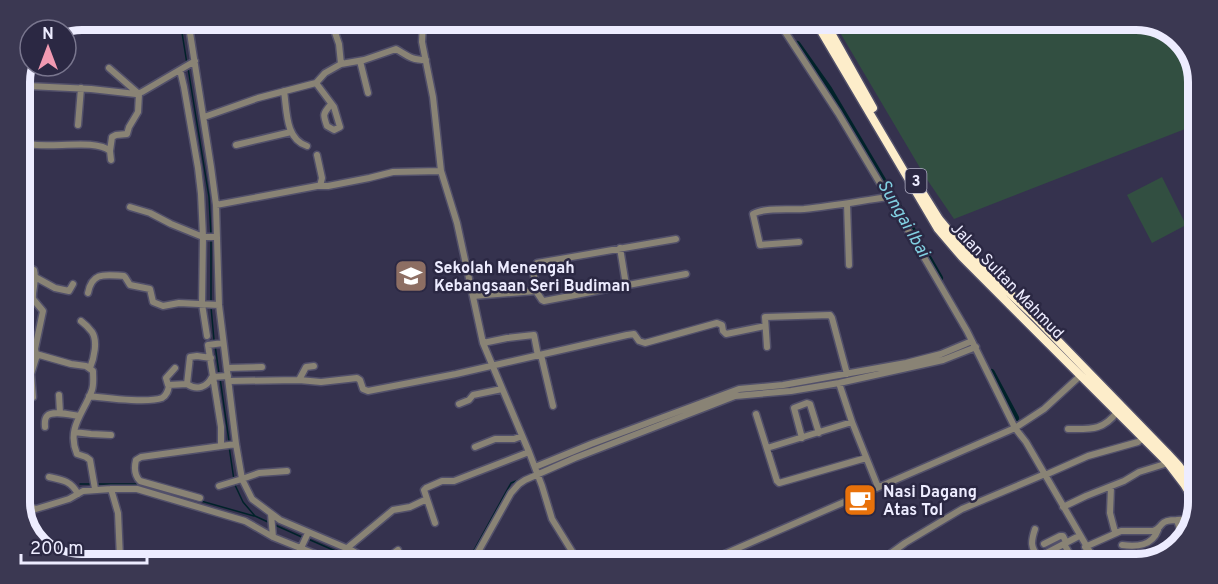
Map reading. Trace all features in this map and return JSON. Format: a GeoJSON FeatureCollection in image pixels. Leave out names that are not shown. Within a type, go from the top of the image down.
{"type":"FeatureCollection","features":[{"type":"Feature","properties":{"kind":"highway","name":"Jalan Sultan Mahmud"},"geometry":{"type":"LineString","coordinates":[[821,30],[938,229],[962,257],[1031,319],[1080,376],[1168,463],[1188,492]]}},
{"type":"Feature","properties":{"kind":"highway","name":"Jalan Sultan Mahmud"},"geometry":{"type":"LineString","coordinates":[[829,30],[939,219],[968,254],[1167,453],[1188,479]]}},
{"type":"Feature","properties":{"kind":"street"},"geometry":{"type":"LineString","coordinates":[[189,30],[216,205],[217,305],[240,480],[252,499],[271,515],[308,534],[356,554]]}},
{"type":"Feature","properties":{"kind":"street"},"geometry":{"type":"LineString","coordinates":[[334,30],[339,44],[341,64]]}},
{"type":"Feature","properties":{"kind":"street"},"geometry":{"type":"LineString","coordinates":[[422,30],[433,97],[441,171],[454,214],[483,343],[535,467],[552,519],[574,554]]}},
{"type":"Feature","properties":{"kind":"street"},"geometry":{"type":"LineString","coordinates":[[784,30],[838,113],[888,197],[974,345],[1014,428],[1026,442],[1090,554]]}},
{"type":"Feature","properties":{"kind":"street"},"geometry":{"type":"LineString","coordinates":[[204,117],[258,98],[316,83],[321,76],[341,64],[360,61],[396,49],[415,60],[426,60]]}},
{"type":"Feature","properties":{"kind":"street"},"geometry":{"type":"LineString","coordinates":[[360,61],[368,93]]}},
{"type":"Feature","properties":{"kind":"street"},"geometry":{"type":"LineString","coordinates":[[30,86],[139,94],[193,62]]}},
{"type":"Feature","properties":{"kind":"street"},"geometry":{"type":"LineString","coordinates":[[109,68],[139,94]]}},
{"type":"Feature","properties":{"kind":"street"},"geometry":{"type":"LineString","coordinates":[[182,69],[199,168],[207,336]]}},
{"type":"Feature","properties":{"kind":"street"},"geometry":{"type":"LineString","coordinates":[[316,83],[331,104]]}},
{"type":"Feature","properties":{"kind":"street"},"geometry":{"type":"LineString","coordinates":[[78,125],[81,88]]}},
{"type":"Feature","properties":{"kind":"street"},"geometry":{"type":"LineString","coordinates":[[284,91],[291,132],[300,143],[307,146]]}},
{"type":"Feature","properties":{"kind":"street"},"geometry":{"type":"LineString","coordinates":[[111,160],[112,137],[127,134],[138,112],[139,94]]}},
{"type":"Feature","properties":{"kind":"street"},"geometry":{"type":"LineString","coordinates":[[193,132],[204,130]]}},
{"type":"Feature","properties":{"kind":"street"},"geometry":{"type":"LineString","coordinates":[[236,145],[291,132]]}},
{"type":"Feature","properties":{"kind":"street"},"geometry":{"type":"LineString","coordinates":[[30,144],[80,144],[106,147],[110,151]]}},
{"type":"Feature","properties":{"kind":"street"},"geometry":{"type":"LineString","coordinates":[[316,155],[322,178],[320,186]]}},
{"type":"Feature","properties":{"kind":"street"},"geometry":{"type":"LineString","coordinates":[[199,168],[210,167]]}},
{"type":"Feature","properties":{"kind":"street"},"geometry":{"type":"LineString","coordinates":[[216,205],[339,184],[393,172],[441,171]]}},
{"type":"Feature","properties":{"kind":"street"},"geometry":{"type":"LineString","coordinates":[[799,242],[760,245],[753,214],[847,204],[888,197]]}},
{"type":"Feature","properties":{"kind":"street"},"geometry":{"type":"LineString","coordinates":[[847,204],[849,265]]}},
{"type":"Feature","properties":{"kind":"street"},"geometry":{"type":"LineString","coordinates":[[130,207],[150,213],[204,237],[216,237]]}},
{"type":"Feature","properties":{"kind":"street"},"geometry":{"type":"LineString","coordinates":[[676,239],[537,263],[533,268],[536,291],[544,300],[686,274]]}},
{"type":"Feature","properties":{"kind":"street"},"geometry":{"type":"LineString","coordinates":[[620,248],[626,285]]}},
{"type":"Feature","properties":{"kind":"street"},"geometry":{"type":"LineString","coordinates":[[30,268],[33,269],[35,277],[33,299],[43,311],[32,374],[33,397]]}},
{"type":"Feature","properties":{"kind":"street"},"geometry":{"type":"LineString","coordinates":[[88,293],[90,285],[97,277],[124,276],[130,285],[150,289],[153,302],[158,305],[177,303],[217,305]]}},
{"type":"Feature","properties":{"kind":"street"},"geometry":{"type":"LineString","coordinates":[[35,277],[55,288],[69,291],[73,284]]}},
{"type":"Feature","properties":{"kind":"street"},"geometry":{"type":"LineString","coordinates":[[473,296],[536,291]]}},
{"type":"Feature","properties":{"kind":"street"},"geometry":{"type":"LineString","coordinates":[[767,347],[764,320],[767,317],[830,315],[847,374]]}},
{"type":"Feature","properties":{"kind":"street"},"geometry":{"type":"LineString","coordinates":[[81,321],[94,337],[90,368]]}},
{"type":"Feature","properties":{"kind":"street"},"geometry":{"type":"LineString","coordinates":[[214,377],[321,382],[357,378],[363,388],[368,391],[492,366],[627,334],[634,334],[639,341],[645,343],[717,323],[722,324],[726,334],[765,326]]}},
{"type":"Feature","properties":{"kind":"street"},"geometry":{"type":"LineString","coordinates":[[483,343],[534,335],[553,406]]}},
{"type":"Feature","properties":{"kind":"street"},"geometry":{"type":"LineString","coordinates":[[222,343],[208,345],[223,445]]}},
{"type":"Feature","properties":{"kind":"street"},"geometry":{"type":"LineString","coordinates":[[535,467],[739,388],[783,385],[847,374],[923,359],[974,345]]}},
{"type":"Feature","properties":{"kind":"street"},"geometry":{"type":"LineString","coordinates":[[477,554],[511,493],[519,484],[599,448],[735,396],[791,391],[943,360],[974,345]]}},
{"type":"Feature","properties":{"kind":"street"},"geometry":{"type":"LineString","coordinates":[[37,355],[90,368],[93,372],[93,383],[79,416],[73,438],[78,455],[90,460],[94,486]]}},
{"type":"Feature","properties":{"kind":"street"},"geometry":{"type":"LineString","coordinates":[[188,384],[190,357],[211,358]]}},
{"type":"Feature","properties":{"kind":"street"},"geometry":{"type":"LineString","coordinates":[[299,380],[306,367],[314,366]]}},
{"type":"Feature","properties":{"kind":"street"},"geometry":{"type":"LineString","coordinates":[[227,368],[262,367]]}},
{"type":"Feature","properties":{"kind":"street"},"geometry":{"type":"LineString","coordinates":[[89,396],[140,399],[164,397],[169,386],[166,384],[166,378],[175,368]]}},
{"type":"Feature","properties":{"kind":"street"},"geometry":{"type":"LineString","coordinates":[[724,554],[1014,428],[1044,408],[1080,376]]}},
{"type":"Feature","properties":{"kind":"street"},"geometry":{"type":"LineString","coordinates":[[169,386],[188,384],[206,386],[214,377]]}},
{"type":"Feature","properties":{"kind":"street"},"geometry":{"type":"LineString","coordinates":[[839,382],[852,423],[878,487]]}},
{"type":"Feature","properties":{"kind":"street"},"geometry":{"type":"LineString","coordinates":[[459,404],[469,400],[473,395],[502,389]]}},
{"type":"Feature","properties":{"kind":"street"},"geometry":{"type":"LineString","coordinates":[[59,395],[60,413]]}},
{"type":"Feature","properties":{"kind":"street"},"geometry":{"type":"LineString","coordinates":[[802,438],[794,408],[807,403],[810,404],[819,433]]}},
{"type":"Feature","properties":{"kind":"street"},"geometry":{"type":"LineString","coordinates":[[1068,429],[1092,429],[1107,423],[1117,412]]}},
{"type":"Feature","properties":{"kind":"street"},"geometry":{"type":"LineString","coordinates":[[45,427],[47,416],[60,413],[79,416]]}},
{"type":"Feature","properties":{"kind":"street"},"geometry":{"type":"LineString","coordinates":[[756,414],[777,481],[780,483],[866,458]]}},
{"type":"Feature","properties":{"kind":"street"},"geometry":{"type":"LineString","coordinates":[[767,448],[852,423]]}},
{"type":"Feature","properties":{"kind":"street"},"geometry":{"type":"LineString","coordinates":[[74,432],[111,435]]}},
{"type":"Feature","properties":{"kind":"street"},"geometry":{"type":"LineString","coordinates":[[475,447],[495,439],[514,439],[522,436]]}},
{"type":"Feature","properties":{"kind":"street"},"geometry":{"type":"LineString","coordinates":[[890,554],[962,509],[1088,456],[1138,442],[1143,438]]}},
{"type":"Feature","properties":{"kind":"street"},"geometry":{"type":"LineString","coordinates":[[158,490],[136,476],[135,467],[138,458],[235,444]]}},
{"type":"Feature","properties":{"kind":"street"},"geometry":{"type":"LineString","coordinates":[[435,523],[424,490],[426,488],[442,481],[454,481],[529,452]]}},
{"type":"Feature","properties":{"kind":"street"},"geometry":{"type":"LineString","coordinates":[[1063,507],[1111,487],[1139,472],[1168,463]]}},
{"type":"Feature","properties":{"kind":"street"},"geometry":{"type":"LineString","coordinates":[[219,486],[259,473],[287,471]]}},
{"type":"Feature","properties":{"kind":"street"},"geometry":{"type":"LineString","coordinates":[[50,477],[70,483],[78,494]]}},
{"type":"Feature","properties":{"kind":"street"},"geometry":{"type":"LineString","coordinates":[[30,507],[38,508],[69,499],[94,486],[111,489],[158,490],[186,498],[243,521],[312,553]]}},
{"type":"Feature","properties":{"kind":"street"},"geometry":{"type":"LineString","coordinates":[[1111,487],[1110,513],[1116,532]]}},
{"type":"Feature","properties":{"kind":"street"},"geometry":{"type":"LineString","coordinates":[[111,489],[118,513],[120,554]]}},
{"type":"Feature","properties":{"kind":"street"},"geometry":{"type":"LineString","coordinates":[[186,498],[200,498]]}},
{"type":"Feature","properties":{"kind":"street"},"geometry":{"type":"LineString","coordinates":[[346,549],[393,510],[410,507],[427,499]]}},
{"type":"Feature","properties":{"kind":"street"},"geometry":{"type":"LineString","coordinates":[[271,515],[273,535]]}},
{"type":"Feature","properties":{"kind":"street"},"geometry":{"type":"LineString","coordinates":[[1122,544],[1133,546],[1144,544],[1154,538],[1163,522],[1185,519]]}},
{"type":"Feature","properties":{"kind":"street"},"geometry":{"type":"LineString","coordinates":[[1177,520],[1180,529]]}},
{"type":"Feature","properties":{"kind":"street"},"geometry":{"type":"LineString","coordinates":[[1035,529],[1031,544],[1036,554]]}},
{"type":"Feature","properties":{"kind":"street"},"geometry":{"type":"LineString","coordinates":[[1085,546],[1116,532],[1158,530]]}},
{"type":"Feature","properties":{"kind":"street"},"geometry":{"type":"LineString","coordinates":[[297,554],[308,534]]}},
{"type":"Feature","properties":{"kind":"street"},"geometry":{"type":"LineString","coordinates":[[1044,544],[1063,536],[1070,554]]}},
{"type":"Feature","properties":{"kind":"street"},"geometry":{"type":"LineString","coordinates":[[1047,554],[1079,536]]}},
{"type":"Feature","properties":{"kind":"street"},"geometry":{"type":"LineString","coordinates":[[393,554],[398,550]]}},
{"type":"Feature","properties":{"kind":"green space"},"geometry":{"type":"Polygon","coordinates":[[[839,30],[1136,30],[1156,34],[1167,41],[1184,62],[1188,79],[1188,128],[954,219],[926,178],[839,30]]]}},
{"type":"Feature","properties":{"kind":"green space"},"geometry":{"type":"Polygon","coordinates":[[[1162,177],[1186,225],[1152,243],[1127,195],[1162,177]]]}},
{"type":"Feature","properties":{"kind":"waterway"},"geometry":{"type":"LineString","coordinates":[[182,30],[187,64]]}},
{"type":"Feature","properties":{"kind":"waterway","name":"Sungai Ibai"},"geometry":{"type":"LineString","coordinates":[[797,45],[828,89],[918,241]]}},
{"type":"Feature","properties":{"kind":"waterway"},"geometry":{"type":"LineString","coordinates":[[188,68],[209,197],[211,236]]}},
{"type":"Feature","properties":{"kind":"waterway"},"geometry":{"type":"LineString","coordinates":[[211,241],[211,302]]}},
{"type":"Feature","properties":{"kind":"waterway","name":"Sungai Ibai"},"geometry":{"type":"LineString","coordinates":[[924,252],[939,278]]}},
{"type":"Feature","properties":{"kind":"waterway"},"geometry":{"type":"LineString","coordinates":[[211,307],[214,340]]}},
{"type":"Feature","properties":{"kind":"waterway"},"geometry":{"type":"LineString","coordinates":[[215,345],[219,373]]}},
{"type":"Feature","properties":{"kind":"waterway","name":"Sungai Ibai"},"geometry":{"type":"LineString","coordinates":[[991,373],[1015,418]]}},
{"type":"Feature","properties":{"kind":"waterway"},"geometry":{"type":"LineString","coordinates":[[220,378],[229,441]]}},
{"type":"Feature","properties":{"kind":"waterway"},"geometry":{"type":"LineString","coordinates":[[229,446],[234,480]]}},
{"type":"Feature","properties":{"kind":"waterway"},"geometry":{"type":"LineString","coordinates":[[564,460],[578,452]]}},
{"type":"Feature","properties":{"kind":"waterway"},"geometry":{"type":"LineString","coordinates":[[472,554],[511,483],[521,479]]}},
{"type":"Feature","properties":{"kind":"waterway"},"geometry":{"type":"LineString","coordinates":[[80,484],[91,484]]}},
{"type":"Feature","properties":{"kind":"waterway"},"geometry":{"type":"LineString","coordinates":[[96,484],[139,484]]}},
{"type":"Feature","properties":{"kind":"waterway"},"geometry":{"type":"LineString","coordinates":[[235,485],[243,502],[255,516],[268,522]]}},
{"type":"Feature","properties":{"kind":"waterway"},"geometry":{"type":"LineString","coordinates":[[201,501],[254,516]]}},
{"type":"Feature","properties":{"kind":"waterway"},"geometry":{"type":"LineString","coordinates":[[275,525],[304,538]]}},
{"type":"Feature","properties":{"kind":"waterway"},"geometry":{"type":"LineString","coordinates":[[308,539],[342,554]]}},
{"type":"Feature","properties":{"kind":"place","name":"Sekolah Menengah Kebangsaan Seri Budiman"},"geometry":{"type":"Point","coordinates":[411,276]}},
{"type":"Feature","properties":{"kind":"place","name":"Nasi Dagang Atas Tol"},"geometry":{"type":"Point","coordinates":[860,500]}}]}
